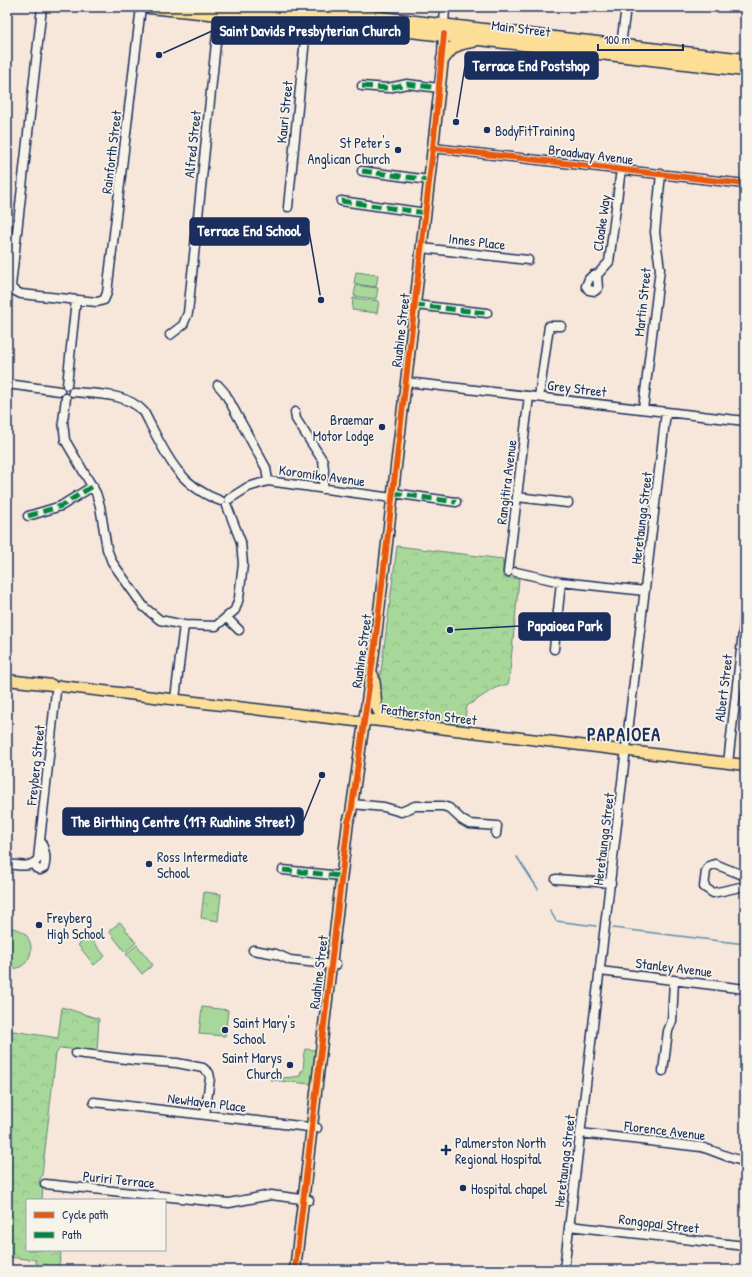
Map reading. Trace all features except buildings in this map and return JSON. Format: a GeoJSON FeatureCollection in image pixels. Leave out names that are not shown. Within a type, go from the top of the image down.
{"type":"FeatureCollection","features":[{"type":"Feature","properties":{"kind":"highway","name":"Main Street"},"geometry":{"type":"LineString","coordinates":[[149,7],[196,10],[219,14],[261,15],[621,45],[745,60]]}},
{"type":"Feature","properties":{"kind":"highway","name":"Main Street"},"geometry":{"type":"LineString","coordinates":[[286,7],[444,30],[490,40],[745,70]]}},
{"type":"Feature","properties":{"kind":"highway"},"geometry":{"type":"LineString","coordinates":[[443,59],[451,48],[460,43],[490,40]]}},
{"type":"Feature","properties":{"kind":"main road","name":"Ruahine Street"},"geometry":{"type":"LineString","coordinates":[[334,965],[341,876],[371,670],[393,496],[443,59],[444,30]]}},
{"type":"Feature","properties":{"kind":"main road"},"geometry":{"type":"LineString","coordinates":[[371,670],[376,684],[376,708],[379,715],[392,723]]}},
{"type":"Feature","properties":{"kind":"main road","name":"Featherston Street"},"geometry":{"type":"LineString","coordinates":[[7,680],[56,687],[392,723],[745,765]]}},
{"type":"Feature","properties":{"kind":"main road","name":"Ruahine Street"},"geometry":{"type":"LineString","coordinates":[[301,1270],[306,1200],[334,965],[353,823],[352,808]]}},
{"type":"Feature","properties":{"kind":"main road","name":"Ruahine Street"},"geometry":{"type":"LineString","coordinates":[[295,1270],[306,1200]]}},
{"type":"Feature","properties":{"kind":"street"},"geometry":{"type":"LineString","coordinates":[[7,384],[66,391],[124,398],[138,405],[144,412],[177,472],[198,488],[225,502],[241,542],[244,557],[239,598],[235,610],[227,618],[216,626],[184,626],[160,620],[144,607],[112,562],[106,549],[100,506],[93,486],[65,440],[63,421],[66,391],[76,300],[20,294],[13,290],[11,282],[42,7]]}},
{"type":"Feature","properties":{"kind":"street","name":"Rainforth Street"},"geometry":{"type":"LineString","coordinates":[[76,300],[97,302],[104,300],[107,293],[141,7]]}},
{"type":"Feature","properties":{"kind":"street","name":"Ruahine Street"},"geometry":{"type":"LineString","coordinates":[[444,30],[445,7]]}},
{"type":"Feature","properties":{"kind":"street"},"geometry":{"type":"LineString","coordinates":[[621,45],[626,7]]}},
{"type":"Feature","properties":{"kind":"street","name":"Alfred Street"},"geometry":{"type":"LineString","coordinates":[[170,335],[183,325],[186,318],[219,14]]}},
{"type":"Feature","properties":{"kind":"street","name":"Kauri Street"},"geometry":{"type":"LineString","coordinates":[[288,207],[307,19]]}},
{"type":"Feature","properties":{"kind":"street"},"geometry":{"type":"LineString","coordinates":[[362,86],[388,88],[407,84],[439,88]]}},
{"type":"Feature","properties":{"kind":"street","name":"Broadway Avenue"},"geometry":{"type":"LineString","coordinates":[[433,148],[745,184]]}},
{"type":"Feature","properties":{"kind":"street","name":"Cloake Way"},"geometry":{"type":"LineString","coordinates":[[597,276],[609,262],[621,169]]}},
{"type":"Feature","properties":{"kind":"street"},"geometry":{"type":"LineString","coordinates":[[362,171],[429,180]]}},
{"type":"Feature","properties":{"kind":"street","name":"Martin Street"},"geometry":{"type":"LineString","coordinates":[[643,409],[660,269],[655,232],[661,174]]}},
{"type":"Feature","properties":{"kind":"street"},"geometry":{"type":"LineString","coordinates":[[341,201],[426,213]]}},
{"type":"Feature","properties":{"kind":"street","name":"Innes Place"},"geometry":{"type":"LineString","coordinates":[[422,248],[528,260]]}},
{"type":"Feature","properties":{"kind":"street"},"geometry":{"type":"LineString","coordinates":[[415,305],[486,313]]}},
{"type":"Feature","properties":{"kind":"street"},"geometry":{"type":"LineString","coordinates":[[539,397],[549,326],[561,326]]}},
{"type":"Feature","properties":{"kind":"street","name":"Grey Street"},"geometry":{"type":"LineString","coordinates":[[406,382],[745,421]]}},
{"type":"Feature","properties":{"kind":"street"},"geometry":{"type":"LineString","coordinates":[[218,385],[225,393],[266,468],[268,481]]}},
{"type":"Feature","properties":{"kind":"street","name":"Rangitira Avenue"},"geometry":{"type":"LineString","coordinates":[[529,396],[517,497],[512,572],[561,582]]}},
{"type":"Feature","properties":{"kind":"street"},"geometry":{"type":"LineString","coordinates":[[295,412],[296,419],[323,461],[324,469],[322,489]]}},
{"type":"Feature","properties":{"kind":"street","name":"Heretaunga Street"},"geometry":{"type":"LineString","coordinates":[[564,1270],[666,412]]}},
{"type":"Feature","properties":{"kind":"street","name":"Koromiko Avenue"},"geometry":{"type":"LineString","coordinates":[[225,502],[248,487],[268,481],[322,489],[456,502]]}},
{"type":"Feature","properties":{"kind":"street"},"geometry":{"type":"LineString","coordinates":[[28,516],[61,506],[93,486]]}},
{"type":"Feature","properties":{"kind":"street"},"geometry":{"type":"LineString","coordinates":[[517,497],[568,503]]}},
{"type":"Feature","properties":{"kind":"street"},"geometry":{"type":"LineString","coordinates":[[554,649],[561,582],[645,592]]}},
{"type":"Feature","properties":{"kind":"street","name":"Albert Street"},"geometry":{"type":"LineString","coordinates":[[728,763],[742,673],[745,615]]}},
{"type":"Feature","properties":{"kind":"street"},"geometry":{"type":"LineString","coordinates":[[227,618],[239,630]]}},
{"type":"Feature","properties":{"kind":"street"},"geometry":{"type":"LineString","coordinates":[[176,700],[184,626]]}},
{"type":"Feature","properties":{"kind":"street","name":"Freyberg Street"},"geometry":{"type":"LineString","coordinates":[[7,864],[27,866],[34,864],[38,859],[56,687]]}},
{"type":"Feature","properties":{"kind":"street"},"geometry":{"type":"LineString","coordinates":[[352,808],[384,807],[401,812],[411,806],[443,806],[449,808],[462,820],[469,824],[497,826],[496,834]]}},
{"type":"Feature","properties":{"kind":"street"},"geometry":{"type":"LineString","coordinates":[[745,876],[715,864],[709,866],[706,871],[704,887],[713,893],[745,886]]}},
{"type":"Feature","properties":{"kind":"street"},"geometry":{"type":"LineString","coordinates":[[283,870],[341,876]]}},
{"type":"Feature","properties":{"kind":"street"},"geometry":{"type":"LineString","coordinates":[[556,879],[610,883]]}},
{"type":"Feature","properties":{"kind":"street"},"geometry":{"type":"LineString","coordinates":[[253,950],[276,954],[290,960],[334,965]]}},
{"type":"Feature","properties":{"kind":"street","name":"Stanley Avenue"},"geometry":{"type":"LineString","coordinates":[[600,971],[745,989]]}},
{"type":"Feature","properties":{"kind":"street"},"geometry":{"type":"LineString","coordinates":[[663,1071],[668,1031],[672,1021],[674,980]]}},
{"type":"Feature","properties":{"kind":"street"},"geometry":{"type":"LineString","coordinates":[[76,1053],[176,1063],[205,1069],[209,1072],[210,1078],[205,1115]]}},
{"type":"Feature","properties":{"kind":"street","name":"NewHaven Place"},"geometry":{"type":"LineString","coordinates":[[94,1102],[314,1128]]}},
{"type":"Feature","properties":{"kind":"street","name":"Florence Avenue"},"geometry":{"type":"LineString","coordinates":[[580,1133],[701,1147],[714,1150],[727,1157],[745,1161]]}},
{"type":"Feature","properties":{"kind":"street","name":"Puriri Terrace"},"geometry":{"type":"LineString","coordinates":[[45,1184],[230,1203],[271,1195],[306,1200]]}},
{"type":"Feature","properties":{"kind":"street","name":"Rongopai Street"},"geometry":{"type":"LineString","coordinates":[[569,1226],[745,1246]]}},
{"type":"Feature","properties":{"kind":"green space"},"geometry":{"type":"Polygon","coordinates":[[[226,9],[271,9],[312,13],[226,9]]]}},
{"type":"Feature","properties":{"kind":"green space"},"geometry":{"type":"Polygon","coordinates":[[[356,272],[378,275],[376,287],[354,284],[356,272]]]}},
{"type":"Feature","properties":{"kind":"green space"},"geometry":{"type":"Polygon","coordinates":[[[356,285],[378,288],[376,299],[354,296],[356,285]]]}},
{"type":"Feature","properties":{"kind":"green space"},"geometry":{"type":"Polygon","coordinates":[[[353,298],[379,301],[377,313],[352,310],[353,298]]]}},
{"type":"Feature","properties":{"kind":"green space"},"geometry":{"type":"Polygon","coordinates":[[[397,546],[503,559],[503,577],[519,579],[508,684],[495,688],[467,706],[463,728],[375,718],[397,546]]]}},
{"type":"Feature","properties":{"kind":"green space"},"geometry":{"type":"Polygon","coordinates":[[[204,892],[221,894],[218,921],[201,918],[204,892]]]}},
{"type":"Feature","properties":{"kind":"green space"},"geometry":{"type":"Polygon","coordinates":[[[120,922],[136,943],[125,952],[109,931],[120,922]]]}},
{"type":"Feature","properties":{"kind":"green space"},"geometry":{"type":"Polygon","coordinates":[[[7,928],[18,929],[25,934],[30,941],[30,957],[25,964],[18,968],[7,969],[7,928]]]}},
{"type":"Feature","properties":{"kind":"green space"},"geometry":{"type":"Polygon","coordinates":[[[89,936],[105,956],[94,965],[78,945],[89,936]]]}},
{"type":"Feature","properties":{"kind":"green space"},"geometry":{"type":"Polygon","coordinates":[[[137,945],[153,965],[142,974],[126,954],[137,945]]]}},
{"type":"Feature","properties":{"kind":"green space"},"geometry":{"type":"Polygon","coordinates":[[[62,1007],[99,1019],[97,1052],[60,1048],[56,1054],[42,1175],[39,1182],[43,1187],[42,1199],[26,1199],[26,1251],[58,1251],[61,1253],[58,1270],[37,1268],[36,1260],[7,1257],[7,1030],[58,1038],[62,1007]]]}},
{"type":"Feature","properties":{"kind":"green space"},"geometry":{"type":"Polygon","coordinates":[[[202,1007],[228,1010],[225,1036],[199,1034],[202,1007]]]}},
{"type":"Feature","properties":{"kind":"green space"},"geometry":{"type":"Polygon","coordinates":[[[305,1049],[316,1050],[311,1084],[271,1080],[300,1076],[301,1071],[303,1071],[303,1057],[305,1049]]]}},
{"type":"Feature","properties":{"kind":"waterway"},"geometry":{"type":"LineString","coordinates":[[517,857],[538,889]]}},
{"type":"Feature","properties":{"kind":"waterway"},"geometry":{"type":"LineString","coordinates":[[550,910],[556,921],[596,926]]}},
{"type":"Feature","properties":{"kind":"waterway"},"geometry":{"type":"LineString","coordinates":[[613,928],[745,944]]}},
{"type":"Feature","properties":{"kind":"marked path"},"geometry":{"type":"LineString","coordinates":[[362,86],[388,88],[407,84],[439,88]]}},
{"type":"Feature","properties":{"kind":"marked path"},"geometry":{"type":"LineString","coordinates":[[362,171],[429,180]]}},
{"type":"Feature","properties":{"kind":"marked path"},"geometry":{"type":"LineString","coordinates":[[341,201],[426,213]]}},
{"type":"Feature","properties":{"kind":"marked path"},"geometry":{"type":"LineString","coordinates":[[415,305],[487,313]]}},
{"type":"Feature","properties":{"kind":"marked path"},"geometry":{"type":"LineString","coordinates":[[28,516],[61,506],[93,486]]}},
{"type":"Feature","properties":{"kind":"marked path"},"geometry":{"type":"LineString","coordinates":[[393,493],[456,502]]}},
{"type":"Feature","properties":{"kind":"marked path"},"geometry":{"type":"LineString","coordinates":[[283,870],[341,876]]}},
{"type":"Feature","properties":{"kind":"cycle path"},"geometry":{"type":"LineString","coordinates":[[295,1270],[348,822],[351,813],[375,645],[433,148],[444,34]]}},
{"type":"Feature","properties":{"kind":"cycle path"},"geometry":{"type":"LineString","coordinates":[[433,148],[745,184]]}},
{"type":"Feature","properties":{"kind":"place","name":"Saint Davids Presbyterian Church"},"geometry":{"type":"Point","coordinates":[159,55]}},
{"type":"Feature","properties":{"kind":"place","name":"Terrace End Postshop"},"geometry":{"type":"Point","coordinates":[456,122]}},
{"type":"Feature","properties":{"kind":"place","name":"BodyFitTraining"},"geometry":{"type":"Point","coordinates":[487,130]}},
{"type":"Feature","properties":{"kind":"place","name":"St Peter's Anglican Church"},"geometry":{"type":"Point","coordinates":[398,150]}},
{"type":"Feature","properties":{"kind":"place","name":"Terrace End School"},"geometry":{"type":"Point","coordinates":[321,300]}},
{"type":"Feature","properties":{"kind":"place","name":"Braemar Motor Lodge"},"geometry":{"type":"Point","coordinates":[382,427]}},
{"type":"Feature","properties":{"kind":"place","name":"Papaioea Park"},"geometry":{"type":"Point","coordinates":[450,630]}},
{"type":"Feature","properties":{"kind":"place","name":"The Birthing Centre (117 Ruahine Street)"},"geometry":{"type":"Point","coordinates":[322,775]}},
{"type":"Feature","properties":{"kind":"place","name":"Ross Intermediate School"},"geometry":{"type":"Point","coordinates":[149,864]}},
{"type":"Feature","properties":{"kind":"place","name":"Freyberg High School"},"geometry":{"type":"Point","coordinates":[39,925]}},
{"type":"Feature","properties":{"kind":"place","name":"Saint Mary's School"},"geometry":{"type":"Point","coordinates":[225,1030]}},
{"type":"Feature","properties":{"kind":"place","name":"Saint Marys Church"},"geometry":{"type":"Point","coordinates":[290,1065]}},
{"type":"Feature","properties":{"kind":"place","name":"Palmerston North Regional Hospital"},"geometry":{"type":"Point","coordinates":[446,1150]}},
{"type":"Feature","properties":{"kind":"place","name":"Hospital chapel"},"geometry":{"type":"Point","coordinates":[463,1188]}},
{"type":"Feature","properties":{"kind":"district","name":"PAPAIOEA"},"geometry":{"type":"Point","coordinates":[624,734]}}]}
